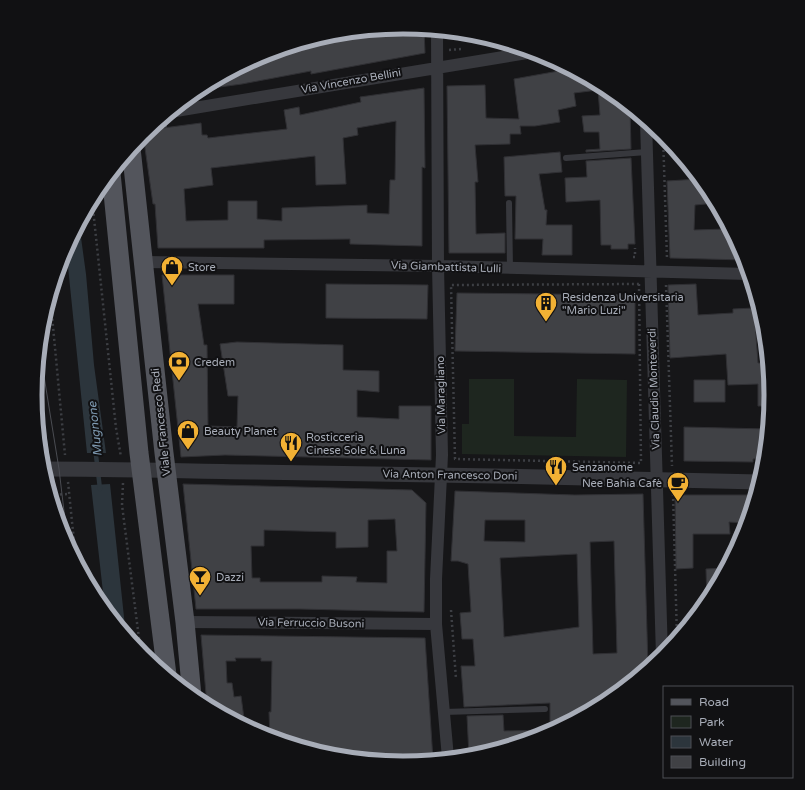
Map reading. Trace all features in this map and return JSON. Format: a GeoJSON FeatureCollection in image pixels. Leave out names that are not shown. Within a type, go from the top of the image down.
{"type":"FeatureCollection","features":[{"type":"Feature","properties":{"kind":"main road","name":"Viale Francesco Redi"},"geometry":{"type":"LineString","coordinates":[[132,156],[191,687]]}},
{"type":"Feature","properties":{"kind":"main road"},"geometry":{"type":"LineString","coordinates":[[112,181],[142,470],[166,668]]}},
{"type":"Feature","properties":{"kind":"street","name":"Via Maragliano"},"geometry":{"type":"LineString","coordinates":[[437,36],[441,475],[436,579],[436,624],[448,753]]}},
{"type":"Feature","properties":{"kind":"street","name":"Via Vincenzo Bellini"},"geometry":{"type":"LineString","coordinates":[[182,110],[521,54]]}},
{"type":"Feature","properties":{"kind":"street","name":"Via Claudio Monteverdi"},"geometry":{"type":"LineString","coordinates":[[646,129],[662,646]]}},
{"type":"Feature","properties":{"kind":"street","name":"Via Giambattista Lulli"},"geometry":{"type":"LineString","coordinates":[[144,262],[438,266],[742,274]]}},
{"type":"Feature","properties":{"kind":"street","name":"Via Anton Francesco Doni"},"geometry":{"type":"LineString","coordinates":[[49,470],[119,469],[753,482]]}},
{"type":"Feature","properties":{"kind":"street","name":"Via Ferruccio Busoni"},"geometry":{"type":"LineString","coordinates":[[185,622],[436,624]]}},
{"type":"Feature","properties":{"kind":"lane"},"geometry":{"type":"LineString","coordinates":[[566,158],[647,152]]}},
{"type":"Feature","properties":{"kind":"lane"},"geometry":{"type":"LineString","coordinates":[[509,203],[510,269]]}},
{"type":"Feature","properties":{"kind":"lane"},"geometry":{"type":"LineString","coordinates":[[444,712],[545,709]]}},
{"type":"Feature","properties":{"kind":"path"},"geometry":{"type":"LineString","coordinates":[[663,146],[667,256]]}},
{"type":"Feature","properties":{"kind":"path"},"geometry":{"type":"LineString","coordinates":[[93,209],[116,428],[122,505],[139,642]]}},
{"type":"Feature","properties":{"kind":"path"},"geometry":{"type":"LineString","coordinates":[[666,282],[672,468]]}},
{"type":"Feature","properties":{"kind":"path"},"geometry":{"type":"LineString","coordinates":[[639,284],[641,463],[455,460],[451,285],[639,284]]}},
{"type":"Feature","properties":{"kind":"path"},"geometry":{"type":"LineString","coordinates":[[52,311],[65,455]]}},
{"type":"Feature","properties":{"kind":"path"},"geometry":{"type":"LineString","coordinates":[[68,482],[74,545]]}},
{"type":"Feature","properties":{"kind":"path"},"geometry":{"type":"LineString","coordinates":[[56,495],[69,494]]}},
{"type":"Feature","properties":{"kind":"path"},"geometry":{"type":"LineString","coordinates":[[673,494],[677,630]]}},
{"type":"Feature","properties":{"kind":"path"},"geometry":{"type":"LineString","coordinates":[[450,604],[456,684]]}},
{"type":"Feature","properties":{"kind":"green space"},"geometry":{"type":"Polygon","coordinates":[[[469,379],[514,379],[514,436],[576,437],[577,379],[627,380],[626,457],[462,454],[462,424],[469,424],[469,379]]]}},
{"type":"Feature","properties":{"kind":"water"},"geometry":{"type":"Polygon","coordinates":[[[80,233],[86,274],[94,365],[106,453],[87,453],[67,261],[80,233]]]}},
{"type":"Feature","properties":{"kind":"water"},"geometry":{"type":"Polygon","coordinates":[[[110,484],[125,626],[104,598],[91,485],[110,484]]]}},
{"type":"Feature","properties":{"kind":"building"},"geometry":{"type":"Polygon","coordinates":[[[379,35],[424,35],[425,53],[311,74],[311,71],[213,88],[264,61],[309,46],[379,35]]]}},
{"type":"Feature","properties":{"kind":"building"},"geometry":{"type":"Polygon","coordinates":[[[561,71],[596,90],[574,93],[576,106],[558,110],[560,122],[535,126],[520,126],[521,134],[510,134],[510,144],[475,145],[478,182],[475,182],[476,234],[505,233],[505,253],[449,253],[447,86],[485,85],[486,118],[519,119],[514,79],[561,71]]]}},
{"type":"Feature","properties":{"kind":"building"},"geometry":{"type":"Polygon","coordinates":[[[424,88],[425,168],[422,167],[422,246],[350,244],[350,239],[264,240],[264,248],[158,248],[155,204],[153,204],[144,143],[159,129],[201,123],[202,135],[207,135],[208,138],[287,129],[284,110],[299,107],[300,115],[361,102],[360,97],[424,88]],[[396,121],[357,128],[358,135],[343,138],[346,184],[316,185],[315,156],[211,168],[213,185],[184,189],[186,221],[228,220],[228,201],[257,201],[257,219],[282,221],[282,208],[367,205],[367,213],[389,214],[390,180],[395,180],[396,121]]]}},
{"type":"Feature","properties":{"kind":"building"},"geometry":{"type":"Polygon","coordinates":[[[598,92],[630,115],[631,149],[586,152],[586,150],[600,149],[599,132],[584,132],[582,116],[600,115],[598,92]]]}},
{"type":"Feature","properties":{"kind":"building"},"geometry":{"type":"Polygon","coordinates":[[[560,152],[562,172],[539,174],[545,210],[547,210],[546,225],[572,225],[572,255],[542,255],[543,239],[515,239],[516,196],[505,196],[504,157],[560,152]]]}},
{"type":"Feature","properties":{"kind":"building"},"geometry":{"type":"Polygon","coordinates":[[[631,158],[635,244],[628,244],[628,249],[611,249],[611,245],[601,245],[600,200],[566,202],[565,178],[587,177],[586,161],[631,158]]]}},
{"type":"Feature","properties":{"kind":"building"},"geometry":{"type":"Polygon","coordinates":[[[692,179],[708,202],[706,204],[695,205],[694,230],[723,229],[737,260],[670,258],[667,181],[692,179]]]}},
{"type":"Feature","properties":{"kind":"building"},"geometry":{"type":"Polygon","coordinates":[[[162,275],[234,275],[234,304],[198,304],[204,345],[207,345],[208,426],[237,427],[238,396],[228,396],[220,344],[237,342],[343,345],[343,370],[379,371],[379,392],[357,390],[357,417],[399,419],[399,406],[431,406],[431,460],[225,455],[181,457],[162,275]]]}},
{"type":"Feature","properties":{"kind":"building"},"geometry":{"type":"Polygon","coordinates":[[[326,284],[428,285],[427,319],[326,318],[326,284]]]}},
{"type":"Feature","properties":{"kind":"building"},"geometry":{"type":"Polygon","coordinates":[[[696,284],[698,315],[733,313],[733,309],[753,308],[755,316],[758,363],[762,363],[763,371],[764,406],[758,406],[758,384],[728,385],[726,354],[670,358],[668,285],[696,284]]]}},
{"type":"Feature","properties":{"kind":"building","name":"Residenza Universitaria \"Mario Luzi\""},"geometry":{"type":"Polygon","coordinates":[[[457,293],[635,295],[635,354],[455,351],[457,293]]]}},
{"type":"Feature","properties":{"kind":"building"},"geometry":{"type":"Polygon","coordinates":[[[694,380],[725,380],[725,402],[694,402],[694,380]]]}},
{"type":"Feature","properties":{"kind":"building"},"geometry":{"type":"Polygon","coordinates":[[[684,427],[762,429],[758,459],[753,459],[753,462],[684,461],[684,427]]]}},
{"type":"Feature","properties":{"kind":"building"},"geometry":{"type":"Polygon","coordinates":[[[183,484],[412,490],[426,503],[424,612],[300,609],[196,609],[183,484]],[[395,519],[368,520],[368,547],[336,548],[336,532],[264,530],[264,546],[251,546],[252,578],[260,578],[260,582],[322,582],[322,576],[357,577],[356,582],[387,583],[387,551],[397,551],[395,519]]]}},
{"type":"Feature","properties":{"kind":"building"},"geometry":{"type":"Polygon","coordinates":[[[455,491],[575,495],[643,494],[648,660],[603,695],[583,708],[550,725],[550,703],[464,707],[461,666],[475,666],[473,639],[462,639],[460,613],[471,612],[468,564],[458,561],[451,561],[455,491]],[[485,520],[484,541],[525,542],[525,520],[485,520]],[[614,541],[590,542],[593,654],[617,653],[614,541]],[[577,554],[500,558],[504,637],[579,627],[577,554]]]}},
{"type":"Feature","properties":{"kind":"building"},"geometry":{"type":"Polygon","coordinates":[[[675,495],[749,495],[740,523],[729,522],[730,534],[693,534],[693,568],[676,569],[675,495]]]}},
{"type":"Feature","properties":{"kind":"building"},"geometry":{"type":"Polygon","coordinates":[[[719,568],[707,590],[706,569],[719,568]]]}},
{"type":"Feature","properties":{"kind":"building"},"geometry":{"type":"Polygon","coordinates":[[[201,635],[425,638],[433,754],[402,756],[355,753],[309,744],[270,731],[269,712],[271,712],[272,661],[261,661],[261,658],[235,658],[236,661],[226,661],[227,683],[232,683],[234,697],[241,696],[244,720],[206,698],[201,635]]]}},
{"type":"Feature","properties":{"kind":"building"},"geometry":{"type":"Polygon","coordinates":[[[503,715],[504,731],[538,730],[496,744],[469,750],[467,716],[503,715]]]}},
{"type":"Feature","properties":{"kind":"waterway","name":"Mugnone"},"geometry":{"type":"LineString","coordinates":[[95,447],[100,489]]}},
{"type":"Feature","properties":{"kind":"tram line"},"geometry":{"type":"LineString","coordinates":[[43,367],[59,469],[65,523]]}},
{"type":"Feature","properties":{"kind":"tram line"},"geometry":{"type":"LineString","coordinates":[[42,406],[53,482]]}},
{"type":"Feature","properties":{"kind":"place","name":"Store"},"geometry":{"type":"Point","coordinates":[172,286]}},
{"type":"Feature","properties":{"kind":"place","name":"Residenza Universitaria \"Mario Luzi\""},"geometry":{"type":"Point","coordinates":[546,322]}},
{"type":"Feature","properties":{"kind":"place","name":"Credem"},"geometry":{"type":"Point","coordinates":[179,382]}},
{"type":"Feature","properties":{"kind":"place","name":"Beauty Planet"},"geometry":{"type":"Point","coordinates":[188,450]}},
{"type":"Feature","properties":{"kind":"place","name":"Rosticceria Cinese Sole & Luna"},"geometry":{"type":"Point","coordinates":[291,462]}},
{"type":"Feature","properties":{"kind":"place","name":"Senzanome"},"geometry":{"type":"Point","coordinates":[556,486]}},
{"type":"Feature","properties":{"kind":"place","name":"Nee Bahia Cafè"},"geometry":{"type":"Point","coordinates":[678,502]}},
{"type":"Feature","properties":{"kind":"place","name":"Dazzi"},"geometry":{"type":"Point","coordinates":[200,596]}}]}
